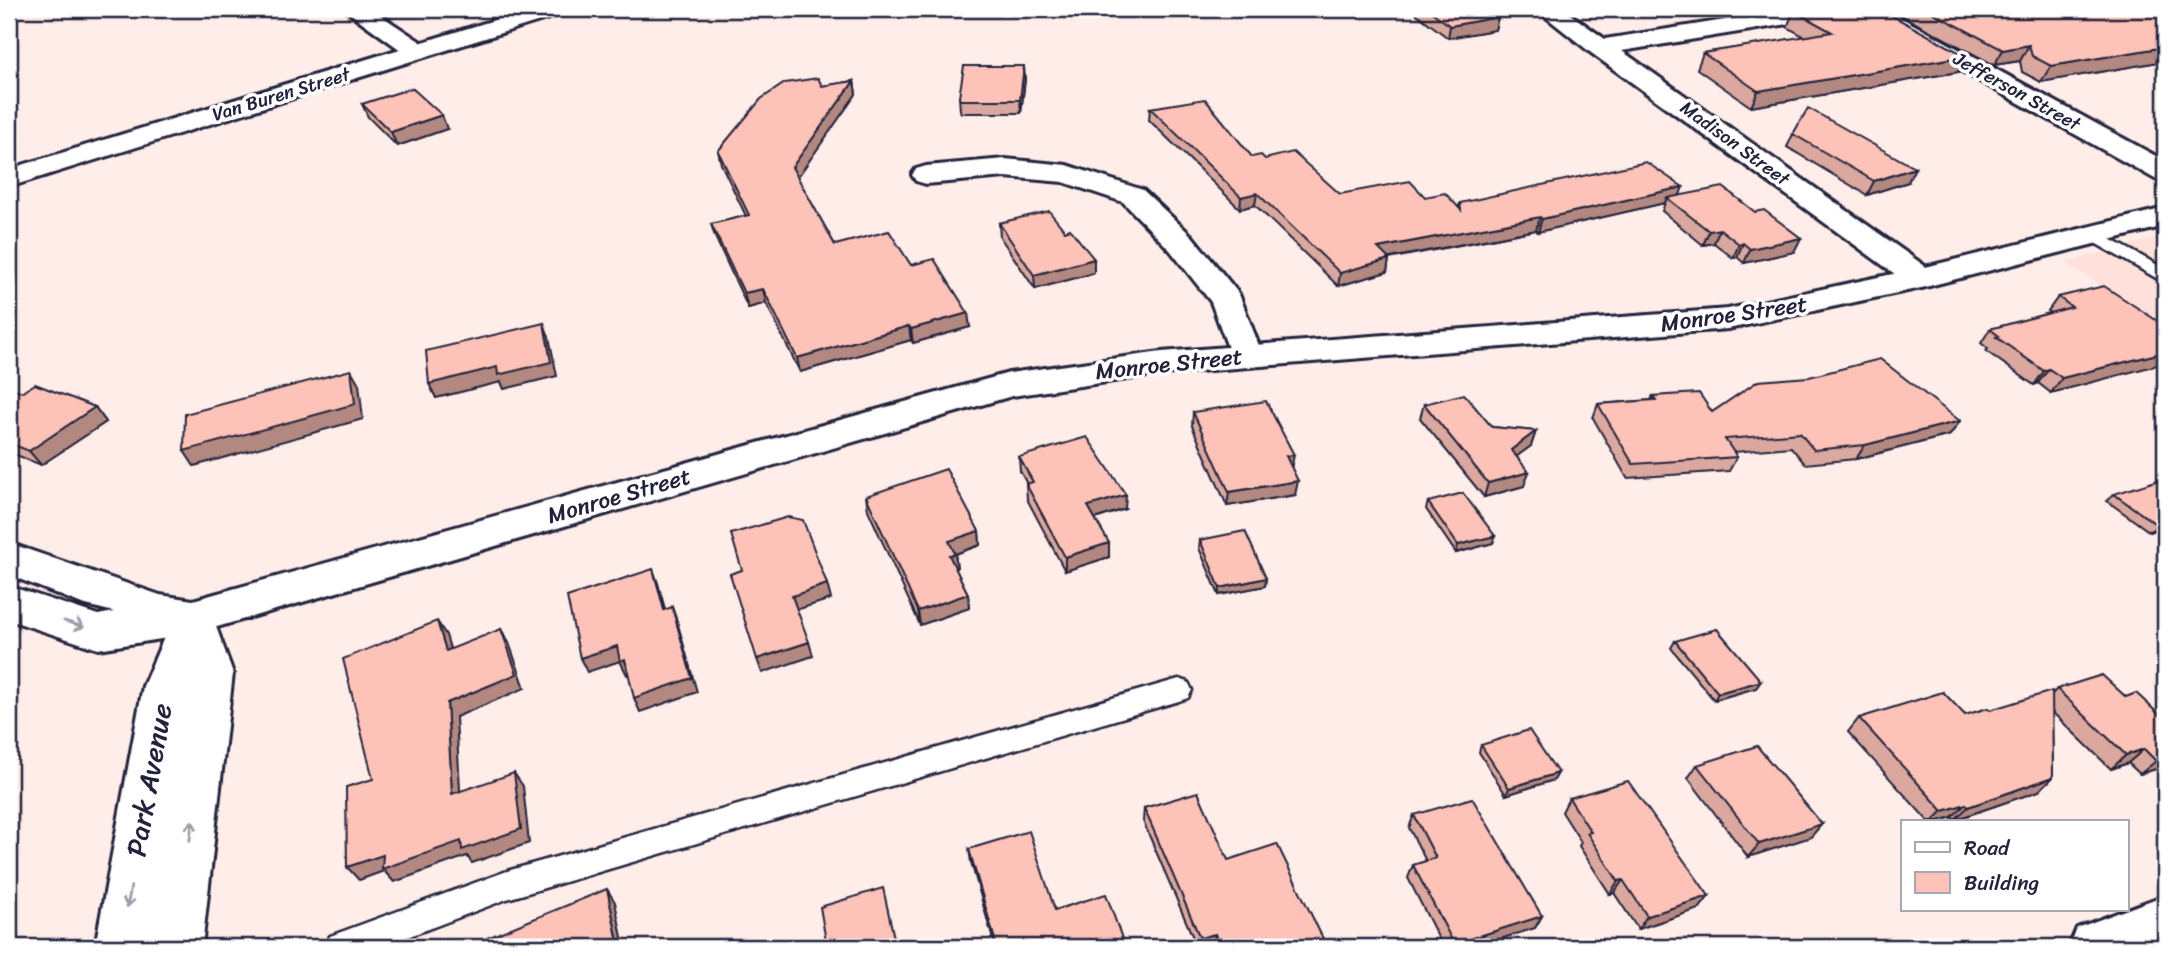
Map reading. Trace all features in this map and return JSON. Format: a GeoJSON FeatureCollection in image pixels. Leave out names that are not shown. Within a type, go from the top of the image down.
{"type":"FeatureCollection","features":[{"type":"Feature","properties":{"kind":"street"},"geometry":{"type":"LineString","coordinates":[[356,9],[418,51]]}},
{"type":"Feature","properties":{"kind":"street","name":"Van Buren Street"},"geometry":{"type":"LineString","coordinates":[[9,178],[554,9]]}},
{"type":"Feature","properties":{"kind":"street","name":"Madison Street"},"geometry":{"type":"LineString","coordinates":[[1548,9],[1921,278]]}},
{"type":"Feature","properties":{"kind":"street"},"geometry":{"type":"LineString","coordinates":[[1600,47],[1836,9]]}},
{"type":"Feature","properties":{"kind":"street","name":"Jefferson Street"},"geometry":{"type":"LineString","coordinates":[[1868,9],[2165,173]]}},
{"type":"Feature","properties":{"kind":"street"},"geometry":{"type":"LineString","coordinates":[[926,175],[1005,168],[1067,174],[1133,197],[1181,243],[1227,301],[1245,356]]}},
{"type":"Feature","properties":{"kind":"street","name":"Monroe Street"},"geometry":{"type":"LineString","coordinates":[[193,617],[1009,385],[1070,374],[1245,356],[1728,319],[1921,278],[2165,217]]}},
{"type":"Feature","properties":{"kind":"street"},"geometry":{"type":"LineString","coordinates":[[9,558],[154,611],[193,617]]}},
{"type":"Feature","properties":{"kind":"street"},"geometry":{"type":"LineString","coordinates":[[9,603],[98,632],[193,617]]}},
{"type":"Feature","properties":{"kind":"street","name":"Park Avenue"},"geometry":{"type":"LineString","coordinates":[[122,947],[166,686],[193,617]]}},
{"type":"Feature","properties":{"kind":"street","name":"Park Avenue"},"geometry":{"type":"LineString","coordinates":[[175,947],[211,673],[193,617]]}},
{"type":"Feature","properties":{"kind":"street"},"geometry":{"type":"LineString","coordinates":[[2096,947],[2165,920]]}},
{"type":"Feature","properties":{"kind":"lane"},"geometry":{"type":"LineString","coordinates":[[2094,235],[2165,277]]}},
{"type":"Feature","properties":{"kind":"lane"},"geometry":{"type":"LineString","coordinates":[[341,947],[507,885],[1179,690]]}},
{"type":"Feature","properties":{"kind":"shaded area"},"geometry":{"type":"Polygon","coordinates":[[[2165,235],[2165,324],[2066,263],[2165,235]]]}},
{"type":"Feature","properties":{"kind":"building"},"geometry":{"type":"Polygon","coordinates":[[[1428,9],[1486,9],[1498,17],[1450,26],[1428,9]]]}},
{"type":"Feature","properties":{"kind":"building"},"geometry":{"type":"Polygon","coordinates":[[[1880,9],[1966,56],[1758,91],[1703,53],[1832,32],[1794,11],[1880,9]]]}},
{"type":"Feature","properties":{"kind":"building"},"geometry":{"type":"Polygon","coordinates":[[[1926,9],[2165,9],[2165,47],[2051,66],[2032,56],[2029,45],[2003,50],[1926,9]]]}},
{"type":"Feature","properties":{"kind":"building"},"geometry":{"type":"Polygon","coordinates":[[[964,66],[1024,66],[1020,100],[960,100],[964,66]]]}},
{"type":"Feature","properties":{"kind":"building"},"geometry":{"type":"Polygon","coordinates":[[[818,78],[822,86],[854,81],[792,167],[835,245],[889,231],[911,265],[934,259],[968,313],[911,329],[909,326],[797,358],[763,289],[744,293],[711,224],[749,215],[718,151],[761,99],[785,83],[818,78]]]}},
{"type":"Feature","properties":{"kind":"building"},"geometry":{"type":"Polygon","coordinates":[[[412,88],[442,115],[391,132],[362,104],[412,88]]]}},
{"type":"Feature","properties":{"kind":"building"},"geometry":{"type":"Polygon","coordinates":[[[1205,99],[1252,157],[1261,155],[1265,159],[1293,152],[1340,194],[1410,181],[1425,197],[1445,193],[1461,210],[1460,203],[1646,162],[1683,187],[1542,219],[1540,217],[1378,248],[1389,259],[1340,273],[1257,193],[1241,197],[1150,108],[1205,99]]]}},
{"type":"Feature","properties":{"kind":"building"},"geometry":{"type":"Polygon","coordinates":[[[1808,108],[1915,168],[1874,181],[1793,134],[1808,108]]]}},
{"type":"Feature","properties":{"kind":"building"},"geometry":{"type":"Polygon","coordinates":[[[1723,187],[1755,212],[1764,210],[1801,238],[1750,249],[1720,229],[1709,231],[1667,198],[1723,187]]]}},
{"type":"Feature","properties":{"kind":"building"},"geometry":{"type":"Polygon","coordinates":[[[1049,211],[1065,231],[1070,229],[1094,259],[1034,275],[999,223],[1049,211]]]}},
{"type":"Feature","properties":{"kind":"building"},"geometry":{"type":"Polygon","coordinates":[[[2104,286],[2165,326],[2165,352],[2062,378],[2049,369],[2044,371],[1996,337],[1999,336],[1990,329],[2072,307],[2058,297],[2104,286]]]}},
{"type":"Feature","properties":{"kind":"building"},"geometry":{"type":"Polygon","coordinates":[[[544,323],[551,362],[498,375],[497,367],[429,384],[426,351],[544,323]]]}},
{"type":"Feature","properties":{"kind":"building"},"geometry":{"type":"Polygon","coordinates":[[[1880,359],[1960,421],[1865,445],[1814,450],[1800,433],[1725,439],[1737,457],[1633,464],[1598,404],[1656,400],[1653,396],[1699,393],[1712,412],[1758,381],[1809,377],[1880,359]]]}},
{"type":"Feature","properties":{"kind":"building"},"geometry":{"type":"Polygon","coordinates":[[[351,370],[355,404],[184,451],[185,414],[351,370]]]}},
{"type":"Feature","properties":{"kind":"building"},"geometry":{"type":"Polygon","coordinates":[[[35,384],[95,407],[29,451],[9,443],[9,387],[22,392],[35,384]]]}},
{"type":"Feature","properties":{"kind":"building"},"geometry":{"type":"Polygon","coordinates":[[[1464,394],[1492,427],[1536,431],[1511,450],[1529,472],[1488,483],[1424,404],[1464,394]]]}},
{"type":"Feature","properties":{"kind":"building"},"geometry":{"type":"Polygon","coordinates":[[[1266,401],[1294,455],[1286,456],[1298,481],[1229,492],[1193,412],[1266,401]]]}},
{"type":"Feature","properties":{"kind":"building"},"geometry":{"type":"Polygon","coordinates":[[[1087,437],[1126,495],[1088,506],[1109,543],[1065,557],[1026,484],[1033,482],[1019,457],[1087,437]]]}},
{"type":"Feature","properties":{"kind":"building"},"geometry":{"type":"Polygon","coordinates":[[[946,469],[979,531],[949,541],[955,554],[949,555],[968,594],[918,611],[866,496],[946,469]]]}},
{"type":"Feature","properties":{"kind":"building"},"geometry":{"type":"Polygon","coordinates":[[[2165,478],[2165,521],[2157,525],[2114,494],[2165,478]]]}},
{"type":"Feature","properties":{"kind":"building"},"geometry":{"type":"Polygon","coordinates":[[[1463,493],[1495,536],[1458,545],[1428,502],[1463,493]]]}},
{"type":"Feature","properties":{"kind":"building"},"geometry":{"type":"Polygon","coordinates":[[[788,517],[803,520],[827,584],[792,596],[809,642],[757,659],[730,574],[742,570],[731,534],[788,517]]]}},
{"type":"Feature","properties":{"kind":"building"},"geometry":{"type":"Polygon","coordinates":[[[1245,531],[1266,578],[1220,588],[1200,540],[1245,531]]]}},
{"type":"Feature","properties":{"kind":"building"},"geometry":{"type":"Polygon","coordinates":[[[653,569],[664,610],[672,607],[692,678],[634,698],[625,659],[620,661],[617,646],[580,658],[567,597],[653,569]]]}},
{"type":"Feature","properties":{"kind":"building"},"geometry":{"type":"Polygon","coordinates":[[[437,621],[446,651],[501,629],[517,674],[447,703],[452,794],[514,773],[521,829],[462,850],[461,841],[382,869],[383,855],[347,867],[346,787],[373,779],[343,659],[437,621]]]}},
{"type":"Feature","properties":{"kind":"building"},"geometry":{"type":"Polygon","coordinates":[[[1717,629],[1761,681],[1718,693],[1675,641],[1717,629]]]}},
{"type":"Feature","properties":{"kind":"building"},"geometry":{"type":"Polygon","coordinates":[[[2102,675],[2126,697],[2136,693],[2165,720],[2165,757],[2156,761],[2144,749],[2126,755],[2057,689],[2102,675]]]}},
{"type":"Feature","properties":{"kind":"building"},"geometry":{"type":"Polygon","coordinates":[[[2052,691],[2053,777],[1968,807],[1966,804],[1943,811],[1859,718],[1943,692],[1965,715],[2052,691]]]}},
{"type":"Feature","properties":{"kind":"building"},"geometry":{"type":"Polygon","coordinates":[[[1529,730],[1558,773],[1509,788],[1481,745],[1529,730]]]}},
{"type":"Feature","properties":{"kind":"building"},"geometry":{"type":"Polygon","coordinates":[[[1757,746],[1822,824],[1759,844],[1697,765],[1757,746]]]}},
{"type":"Feature","properties":{"kind":"building"},"geometry":{"type":"Polygon","coordinates":[[[1628,781],[1709,896],[1647,916],[1623,880],[1618,881],[1587,833],[1591,832],[1569,798],[1628,781]]]}},
{"type":"Feature","properties":{"kind":"building"},"geometry":{"type":"Polygon","coordinates":[[[1198,792],[1228,860],[1277,844],[1327,947],[1220,947],[1215,934],[1200,938],[1144,808],[1198,792]]]}},
{"type":"Feature","properties":{"kind":"building"},"geometry":{"type":"Polygon","coordinates":[[[1472,798],[1542,916],[1454,944],[1413,865],[1436,858],[1414,815],[1472,798]]]}},
{"type":"Feature","properties":{"kind":"building"},"geometry":{"type":"Polygon","coordinates":[[[1029,831],[1055,910],[1106,894],[1125,947],[997,947],[969,849],[1029,831]]]}},
{"type":"Feature","properties":{"kind":"building"},"geometry":{"type":"Polygon","coordinates":[[[883,888],[896,947],[827,947],[820,907],[883,888]]]}},
{"type":"Feature","properties":{"kind":"building"},"geometry":{"type":"Polygon","coordinates":[[[607,889],[619,947],[465,947],[607,889]]]}}]}
